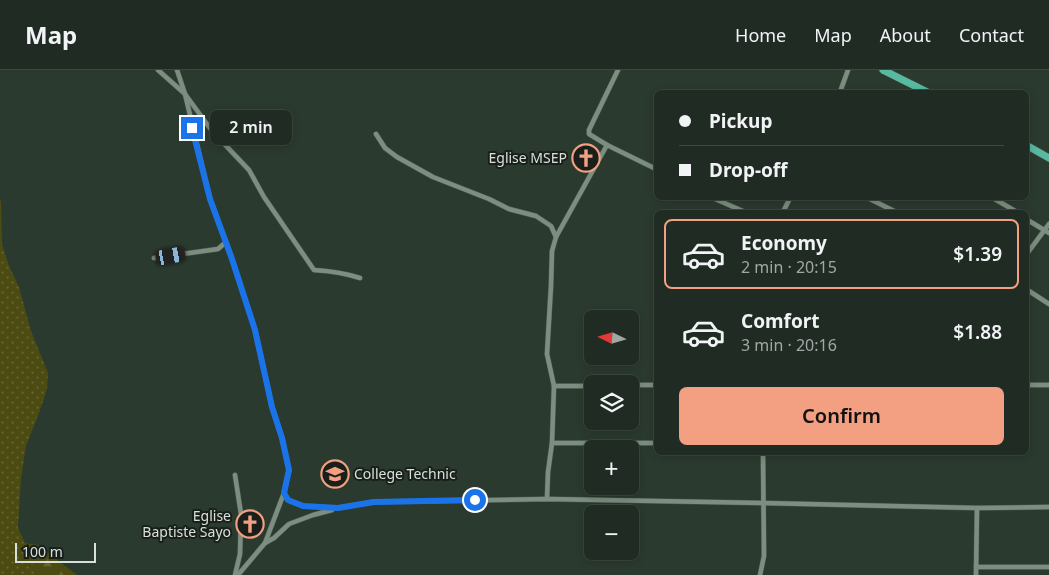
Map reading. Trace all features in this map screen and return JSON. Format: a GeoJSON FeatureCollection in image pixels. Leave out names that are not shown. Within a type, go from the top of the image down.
{"type":"FeatureCollection","features":[{"type":"Feature","properties":{"kind":"main road"},"geometry":{"type":"LineString","coordinates":[[883,70],[923,90]]}},
{"type":"Feature","properties":{"kind":"main road"},"geometry":{"type":"LineString","coordinates":[[1029,147],[1049,158]]}},
{"type":"Feature","properties":{"kind":"street"},"geometry":{"type":"LineString","coordinates":[[158,70],[185,94],[212,131],[249,170],[264,197],[314,270],[330,271],[360,278]]}},
{"type":"Feature","properties":{"kind":"street"},"geometry":{"type":"LineString","coordinates":[[177,70],[185,94],[210,199],[255,330],[272,407],[282,438],[289,470],[284,493],[265,543]]}},
{"type":"Feature","properties":{"kind":"street"},"geometry":{"type":"LineString","coordinates":[[618,70],[589,130],[589,134],[654,168]]}},
{"type":"Feature","properties":{"kind":"street"},"geometry":{"type":"LineString","coordinates":[[841,90],[848,70]]}},
{"type":"Feature","properties":{"kind":"street"},"geometry":{"type":"LineString","coordinates":[[376,134],[385,148],[397,157],[433,177],[510,209],[536,216],[551,226],[556,237]]}},
{"type":"Feature","properties":{"kind":"street"},"geometry":{"type":"LineString","coordinates":[[547,500],[554,386],[547,354],[552,250],[556,237],[607,145]]}},
{"type":"Feature","properties":{"kind":"street"},"geometry":{"type":"LineString","coordinates":[[718,200],[740,210]]}},
{"type":"Feature","properties":{"kind":"street"},"geometry":{"type":"LineString","coordinates":[[872,200],[892,210]]}},
{"type":"Feature","properties":{"kind":"street"},"geometry":{"type":"LineString","coordinates":[[996,200],[1014,210]]}},
{"type":"Feature","properties":{"kind":"street"},"geometry":{"type":"LineString","coordinates":[[1029,220],[1047,232]]}},
{"type":"Feature","properties":{"kind":"street"},"geometry":{"type":"LineString","coordinates":[[1029,252],[1047,232],[1049,224]]}},
{"type":"Feature","properties":{"kind":"street"},"geometry":{"type":"LineString","coordinates":[[154,258],[218,249],[226,242]]}},
{"type":"Feature","properties":{"kind":"street"},"geometry":{"type":"LineString","coordinates":[[1029,291],[1049,304]]}},
{"type":"Feature","properties":{"kind":"street"},"geometry":{"type":"LineString","coordinates":[[639,386],[654,385]]}},
{"type":"Feature","properties":{"kind":"street"},"geometry":{"type":"LineString","coordinates":[[1029,385],[1049,385]]}},
{"type":"Feature","properties":{"kind":"street"},"geometry":{"type":"LineString","coordinates":[[554,386],[584,386]]}},
{"type":"Feature","properties":{"kind":"street"},"geometry":{"type":"LineString","coordinates":[[552,443],[654,444]]}},
{"type":"Feature","properties":{"kind":"street"},"geometry":{"type":"LineString","coordinates":[[760,575],[764,556],[763,455]]}},
{"type":"Feature","properties":{"kind":"street"},"geometry":{"type":"LineString","coordinates":[[235,475],[240,514],[240,555],[236,575]]}},
{"type":"Feature","properties":{"kind":"street"},"geometry":{"type":"LineString","coordinates":[[284,493],[288,500],[303,506],[338,508]]}},
{"type":"Feature","properties":{"kind":"street"},"geometry":{"type":"LineString","coordinates":[[236,575],[265,543],[274,538],[289,524],[338,508],[374,502],[547,500],[977,508],[1049,507]]}},
{"type":"Feature","properties":{"kind":"street"},"geometry":{"type":"LineString","coordinates":[[976,575],[977,508]]}},
{"type":"Feature","properties":{"kind":"street"},"geometry":{"type":"LineString","coordinates":[[976,567],[1049,567]]}},
{"type":"Feature","properties":{"kind":"green space"},"geometry":{"type":"Polygon","coordinates":[[[0,199],[2,244],[9,266],[19,287],[31,331],[48,373],[47,389],[26,446],[21,478],[18,528],[25,543],[38,545],[34,553],[37,575],[0,575],[0,199]]]}},
{"type":"Feature","properties":{"kind":"green space"},"geometry":{"type":"Polygon","coordinates":[[[38,545],[77,575],[37,575],[33,560],[38,545]]]}},
{"type":"Feature","properties":{"kind":"place","name":"Eglise MSEP"},"geometry":{"type":"Point","coordinates":[586,158]}},
{"type":"Feature","properties":{"kind":"place","name":"College Technic"},"geometry":{"type":"Point","coordinates":[335,474]}},
{"type":"Feature","properties":{"kind":"place","name":"Eglise Baptiste Sayo"},"geometry":{"type":"Point","coordinates":[250,524]}},
{"type":"Feature","properties":{"kind":"route"},"geometry":{"type":"LineString","coordinates":[[192,128],[210,199],[255,330],[272,407],[282,438],[289,470],[284,493],[288,500],[303,506],[338,508],[374,502],[475,500]]}}]}
